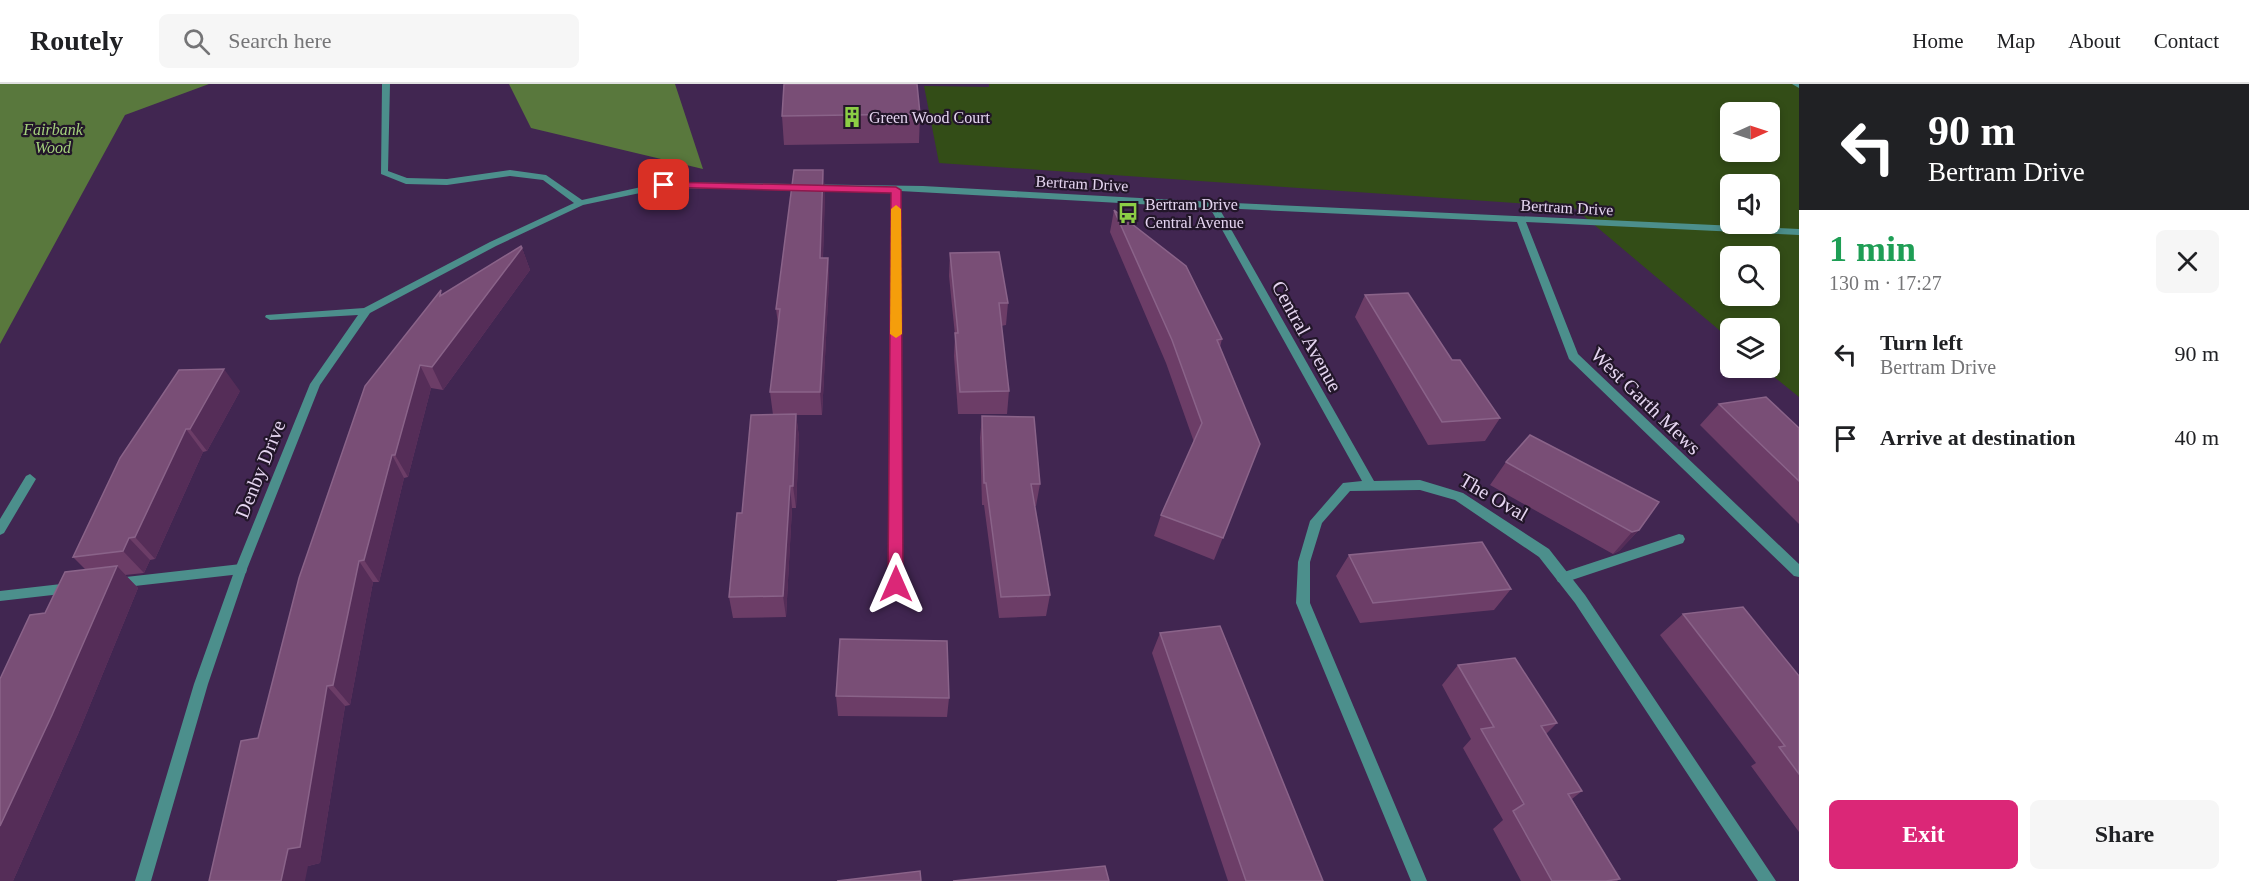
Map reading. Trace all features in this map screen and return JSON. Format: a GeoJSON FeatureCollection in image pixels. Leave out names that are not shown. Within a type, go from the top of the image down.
{"type":"FeatureCollection","features":[{"type":"Feature","properties":{"kind":"street"},"geometry":{"type":"LineString","coordinates":[[386,84],[384,171],[406,182],[447,182],[510,173],[546,178],[580,203]]}},
{"type":"Feature","properties":{"kind":"street","name":"Bertram Drive"},"geometry":{"type":"LineString","coordinates":[[580,203],[664,185],[923,189],[1799,232]]}},
{"type":"Feature","properties":{"kind":"street"},"geometry":{"type":"LineString","coordinates":[[896,190],[896,584]]}},
{"type":"Feature","properties":{"kind":"street","name":"Denby Drive"},"geometry":{"type":"LineString","coordinates":[[143,881],[201,684],[241,569],[315,384],[366,311],[493,244],[580,203]]}},
{"type":"Feature","properties":{"kind":"street","name":"Central Avenue"},"geometry":{"type":"LineString","coordinates":[[1213,205],[1370,484]]}},
{"type":"Feature","properties":{"kind":"street","name":"West Garth Mews"},"geometry":{"type":"LineString","coordinates":[[1521,220],[1573,356],[1799,572]]}},
{"type":"Feature","properties":{"kind":"street"},"geometry":{"type":"LineString","coordinates":[[270,317],[366,311]]}},
{"type":"Feature","properties":{"kind":"street"},"geometry":{"type":"LineString","coordinates":[[0,530],[30,480]]}},
{"type":"Feature","properties":{"kind":"street","name":"The Oval"},"geometry":{"type":"LineString","coordinates":[[1419,881],[1303,603],[1304,562],[1316,522],[1347,486],[1420,485],[1459,496],[1544,553],[1580,599],[1768,881]]}},
{"type":"Feature","properties":{"kind":"street"},"geometry":{"type":"LineString","coordinates":[[1563,578],[1679,538]]}},
{"type":"Feature","properties":{"kind":"street"},"geometry":{"type":"LineString","coordinates":[[104,585],[241,569]]}},
{"type":"Feature","properties":{"kind":"street"},"geometry":{"type":"LineString","coordinates":[[0,596],[80,587]]}},
{"type":"Feature","properties":{"kind":"green space","name":"Fairbank Wood"},"geometry":{"type":"Polygon","coordinates":[[[0,84],[209,84],[125,115],[0,344],[0,84]]]}},
{"type":"Feature","properties":{"kind":"green space"},"geometry":{"type":"Polygon","coordinates":[[[509,84],[675,84],[703,169],[531,128],[509,84]]]}},
{"type":"Feature","properties":{"kind":"green space"},"geometry":{"type":"Polygon","coordinates":[[[989,84],[1799,84],[1799,397],[1775,378],[1780,378],[1780,318],[1720,318],[1720,331],[1573,207],[939,163],[924,86],[989,87],[989,84]]]}},
{"type":"Feature","properties":{"kind":"building"},"geometry":{"type":"Polygon","coordinates":[[[784,84],[917,84],[920,114],[782,116],[784,84]]]}},
{"type":"Feature","properties":{"kind":"building"},"geometry":{"type":"Polygon","coordinates":[[[794,170],[823,170],[820,258],[828,258],[820,392],[770,392],[780,309],[776,309],[794,170]]]}},
{"type":"Feature","properties":{"kind":"building"},"geometry":{"type":"Polygon","coordinates":[[[1114,210],[1186,266],[1222,339],[1217,340],[1260,444],[1223,538],[1161,515],[1202,423],[1172,340],[1114,210]]]}},
{"type":"Feature","properties":{"kind":"building"},"geometry":{"type":"Polygon","coordinates":[[[521,246],[522,248],[432,367],[420,365],[395,455],[392,455],[364,560],[359,561],[333,685],[327,686],[300,847],[288,849],[281,881],[209,881],[241,741],[258,738],[299,578],[365,386],[441,290],[440,296],[521,246]]]}},
{"type":"Feature","properties":{"kind":"building"},"geometry":{"type":"Polygon","coordinates":[[[999,252],[1008,303],[999,303],[1009,391],[960,392],[955,333],[958,333],[950,253],[999,252]]]}},
{"type":"Feature","properties":{"kind":"building"},"geometry":{"type":"Polygon","coordinates":[[[1408,293],[1452,360],[1460,360],[1500,418],[1442,422],[1365,295],[1408,293]]]}},
{"type":"Feature","properties":{"kind":"building"},"geometry":{"type":"Polygon","coordinates":[[[224,369],[190,429],[186,429],[135,537],[129,538],[123,551],[73,557],[120,458],[179,370],[224,369]]]}},
{"type":"Feature","properties":{"kind":"building"},"geometry":{"type":"Polygon","coordinates":[[[1766,397],[1799,428],[1799,481],[1719,404],[1766,397]]]}},
{"type":"Feature","properties":{"kind":"building"},"geometry":{"type":"Polygon","coordinates":[[[796,414],[793,486],[790,486],[783,596],[729,597],[737,513],[742,513],[751,415],[796,414]]]}},
{"type":"Feature","properties":{"kind":"building"},"geometry":{"type":"Polygon","coordinates":[[[982,416],[1034,417],[1040,484],[1031,484],[1050,595],[1001,597],[986,483],[984,483],[982,416]]]}},
{"type":"Feature","properties":{"kind":"building"},"geometry":{"type":"Polygon","coordinates":[[[1530,435],[1659,502],[1639,530],[1632,532],[1506,462],[1530,435]]]}},
{"type":"Feature","properties":{"kind":"building"},"geometry":{"type":"Polygon","coordinates":[[[1482,542],[1511,589],[1373,603],[1349,555],[1482,542]]]}},
{"type":"Feature","properties":{"kind":"building"},"geometry":{"type":"Polygon","coordinates":[[[117,566],[52,715],[0,826],[0,679],[30,615],[45,613],[65,572],[117,566]]]}},
{"type":"Feature","properties":{"kind":"building"},"geometry":{"type":"Polygon","coordinates":[[[1743,607],[1799,676],[1799,774],[1779,747],[1785,746],[1683,614],[1743,607]]]}},
{"type":"Feature","properties":{"kind":"building"},"geometry":{"type":"Polygon","coordinates":[[[1220,626],[1323,881],[1246,881],[1160,633],[1220,626]]]}},
{"type":"Feature","properties":{"kind":"building"},"geometry":{"type":"Polygon","coordinates":[[[840,639],[947,641],[949,698],[836,696],[840,639]]]}},
{"type":"Feature","properties":{"kind":"building"},"geometry":{"type":"Polygon","coordinates":[[[1515,658],[1557,723],[1541,726],[1582,791],[1568,794],[1620,879],[1552,881],[1513,811],[1524,804],[1481,729],[1494,727],[1458,665],[1515,658]]]}},
{"type":"Feature","properties":{"kind":"building"},"geometry":{"type":"Polygon","coordinates":[[[1105,866],[1109,881],[953,881],[1105,866]]]}},
{"type":"Feature","properties":{"kind":"building"},"geometry":{"type":"Polygon","coordinates":[[[920,871],[921,881],[837,881],[920,871]]]}},
{"type":"Feature","properties":{"kind":"slow traffic"},"geometry":{"type":"LineString","coordinates":[[896,209],[896,334]]}},
{"type":"Feature","properties":{"kind":"place","name":"Green Wood Court"},"geometry":{"type":"Point","coordinates":[852,117]}},
{"type":"Feature","properties":{"kind":"place","name":"Bertram Drive Central Avenue"},"geometry":{"type":"Point","coordinates":[1128,213]}},
{"type":"Feature","properties":{"kind":"route"},"geometry":{"type":"LineString","coordinates":[[664,185],[896,190],[896,584]]}}]}
